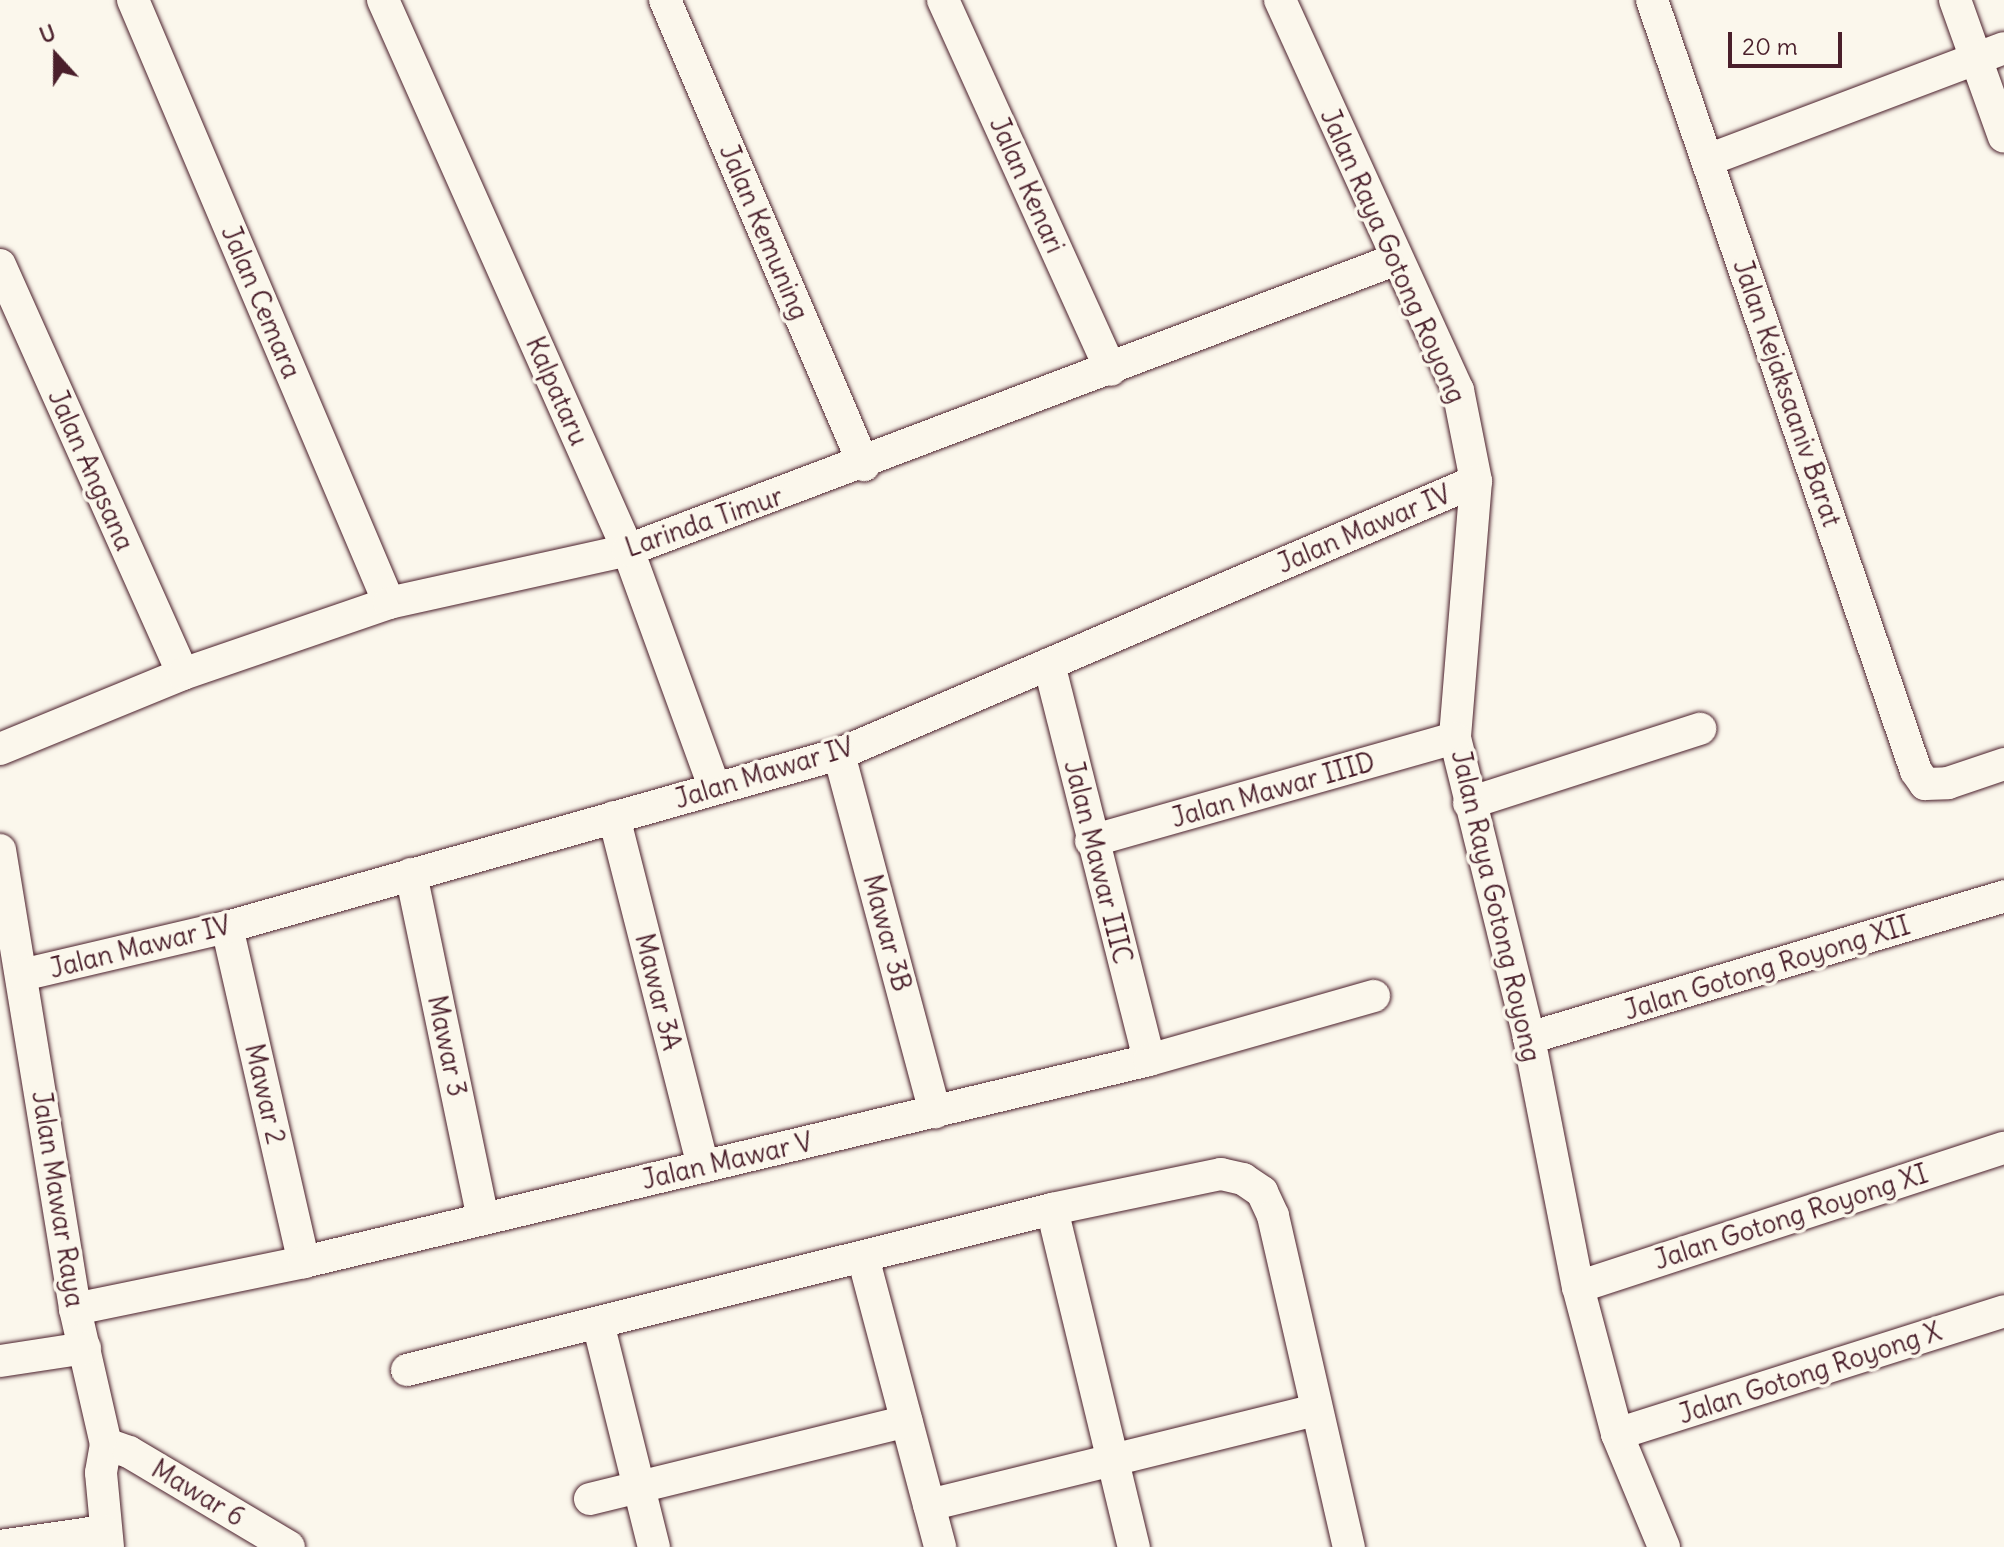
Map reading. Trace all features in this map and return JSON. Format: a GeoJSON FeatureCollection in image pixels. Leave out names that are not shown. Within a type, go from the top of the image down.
{"type":"FeatureCollection","features":[{"type":"Feature","properties":{"kind":"street","name":"Jalan Cemara"},"geometry":{"type":"LineString","coordinates":[[133,0],[389,603]]}},
{"type":"Feature","properties":{"kind":"street","name":"Kalpataru"},"geometry":{"type":"LineString","coordinates":[[383,0],[628,550],[715,789]]}},
{"type":"Feature","properties":{"kind":"street","name":"Jalan Kemuning"},"geometry":{"type":"LineString","coordinates":[[665,0],[864,465]]}},
{"type":"Feature","properties":{"kind":"street","name":"Jalan Kenari"},"geometry":{"type":"LineString","coordinates":[[943,0],[1111,370]]}},
{"type":"Feature","properties":{"kind":"street","name":"Jalan Raya Gotong Royong"},"geometry":{"type":"LineString","coordinates":[[1280,0],[1458,390],[1476,481],[1455,738],[1529,1038],[1578,1287],[1617,1434],[1664,1547]]}},
{"type":"Feature","properties":{"kind":"street","name":"Jalan Kejaksaaniv Barat"},"geometry":{"type":"LineString","coordinates":[[1652,0],[1925,784],[1948,783],[2004,764]]}},
{"type":"Feature","properties":{"kind":"street"},"geometry":{"type":"LineString","coordinates":[[1955,0],[1990,54],[2004,137]]}},
{"type":"Feature","properties":{"kind":"street"},"geometry":{"type":"LineString","coordinates":[[1708,160],[1990,54]]}},
{"type":"Feature","properties":{"kind":"street","name":"Larinda Timur"},"geometry":{"type":"LineString","coordinates":[[0,749],[183,674],[389,603],[628,550],[864,465],[1397,259]]}},
{"type":"Feature","properties":{"kind":"street","name":"Jalan Angsana"},"geometry":{"type":"LineString","coordinates":[[0,265],[183,674]]}},
{"type":"Feature","properties":{"kind":"street","name":"Jalan Mawar IV"},"geometry":{"type":"LineString","coordinates":[[22,975],[227,927],[839,754],[1476,481]]}},
{"type":"Feature","properties":{"kind":"street","name":"Jalan Mawar IIIC"},"geometry":{"type":"LineString","coordinates":[[1049,664],[1091,841],[1149,1060]]}},
{"type":"Feature","properties":{"kind":"street"},"geometry":{"type":"LineString","coordinates":[[1469,803],[1700,729]]}},
{"type":"Feature","properties":{"kind":"street","name":"Jalan Mawar IIID"},"geometry":{"type":"LineString","coordinates":[[1091,841],[1455,738]]}},
{"type":"Feature","properties":{"kind":"street","name":"Mawar 3B"},"geometry":{"type":"LineString","coordinates":[[839,754],[935,1112]]}},
{"type":"Feature","properties":{"kind":"street","name":"Mawar 3A"},"geometry":{"type":"LineString","coordinates":[[614,817],[703,1167]]}},
{"type":"Feature","properties":{"kind":"street","name":"Jalan Mawar Raya"},"geometry":{"type":"LineString","coordinates":[[0,850],[75,1309],[106,1444],[101,1473],[106,1539]]}},
{"type":"Feature","properties":{"kind":"street","name":"Mawar 3"},"geometry":{"type":"LineString","coordinates":[[411,874],[483,1219]]}},
{"type":"Feature","properties":{"kind":"street","name":"Jalan Gotong Royong XII"},"geometry":{"type":"LineString","coordinates":[[1529,1038],[2004,896]]}},
{"type":"Feature","properties":{"kind":"street","name":"Mawar 2"},"geometry":{"type":"LineString","coordinates":[[227,927],[304,1262]]}},
{"type":"Feature","properties":{"kind":"street","name":"Jalan Mawar V"},"geometry":{"type":"LineString","coordinates":[[75,1309],[304,1262],[935,1112],[1149,1060],[1374,996]]}},
{"type":"Feature","properties":{"kind":"street","name":"Jalan Gotong Royong XI"},"geometry":{"type":"LineString","coordinates":[[1578,1287],[2004,1148]]}},
{"type":"Feature","properties":{"kind":"street"},"geometry":{"type":"LineString","coordinates":[[407,1370],[1052,1209],[1221,1174],[1243,1179],[1262,1192],[1273,1216],[1349,1547]]}},
{"type":"Feature","properties":{"kind":"street"},"geometry":{"type":"LineString","coordinates":[[1052,1209],[1134,1547]]}},
{"type":"Feature","properties":{"kind":"street"},"geometry":{"type":"LineString","coordinates":[[863,1257],[940,1547]]}},
{"type":"Feature","properties":{"kind":"street","name":"Jalan Gotong Royong X"},"geometry":{"type":"LineString","coordinates":[[1617,1434],[2004,1311]]}},
{"type":"Feature","properties":{"kind":"street"},"geometry":{"type":"LineString","coordinates":[[598,1323],[654,1547]]}},
{"type":"Feature","properties":{"kind":"street"},"geometry":{"type":"LineString","coordinates":[[0,1361],[85,1348]]}},
{"type":"Feature","properties":{"kind":"street"},"geometry":{"type":"LineString","coordinates":[[929,1505],[1316,1410]]}},
{"type":"Feature","properties":{"kind":"street"},"geometry":{"type":"LineString","coordinates":[[590,1499],[907,1421]]}},
{"type":"Feature","properties":{"kind":"street","name":"Mawar 6"},"geometry":{"type":"LineString","coordinates":[[106,1444],[129,1452],[289,1547]]}},
{"type":"Feature","properties":{"kind":"street"},"geometry":{"type":"LineString","coordinates":[[0,1546],[106,1539]]}}]}
